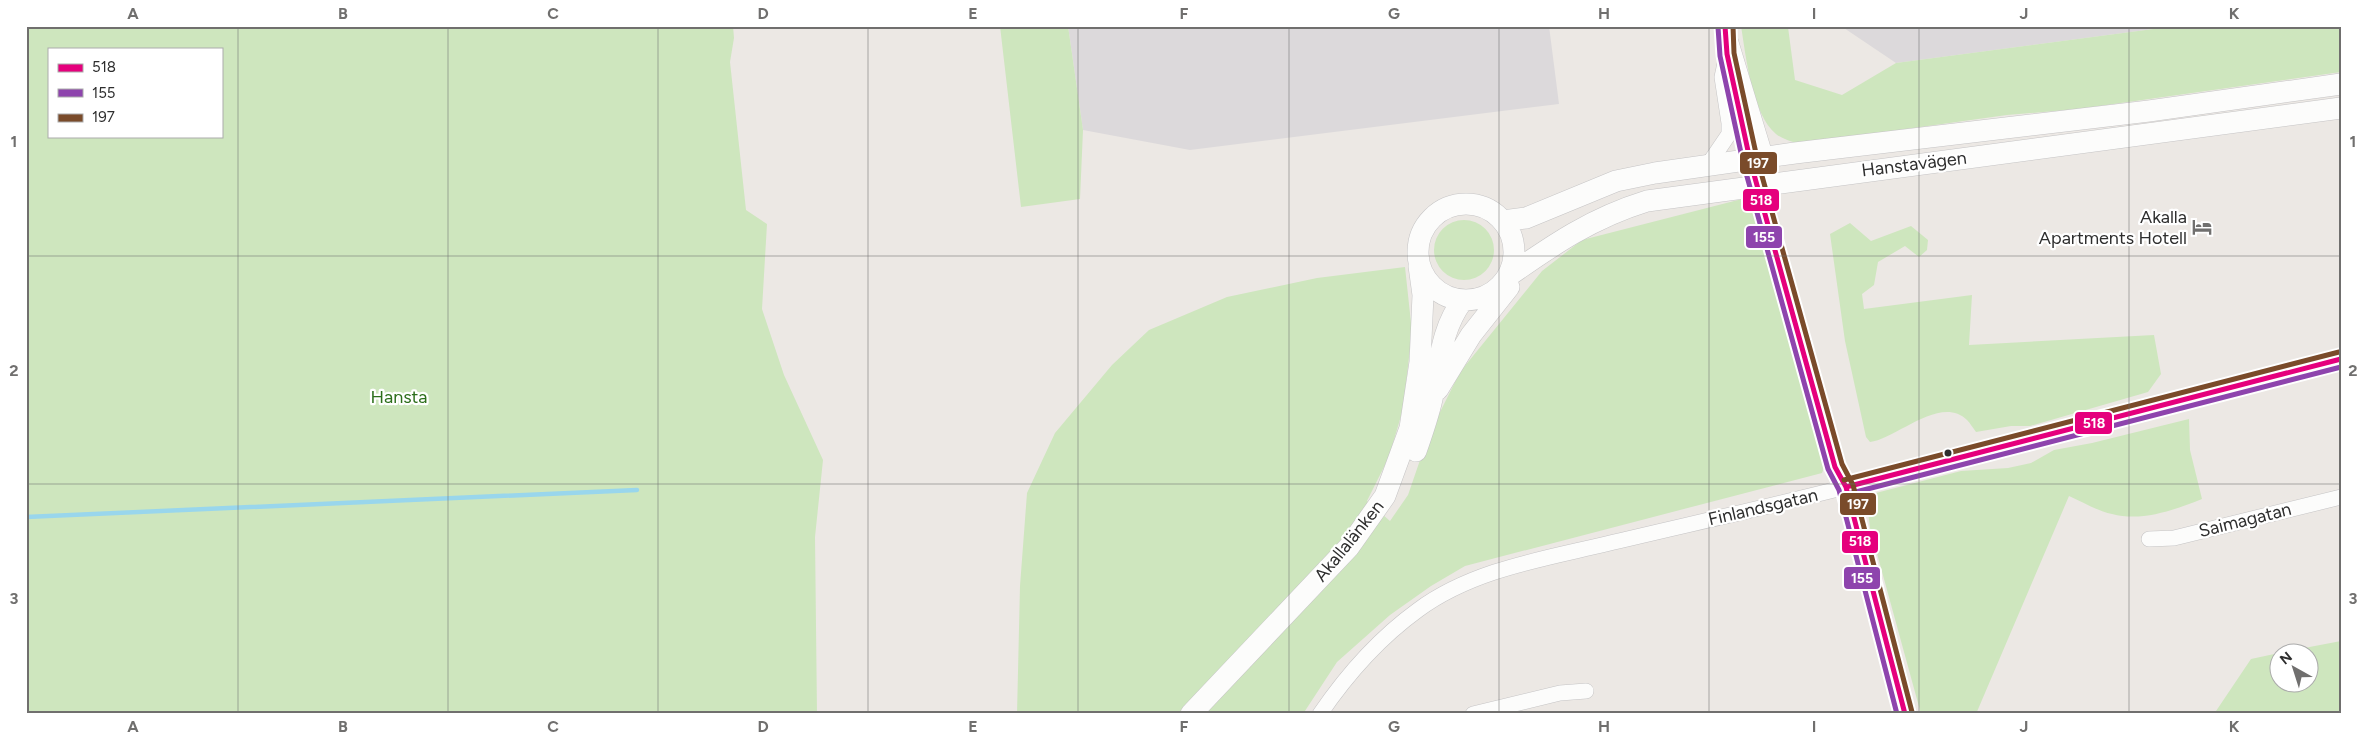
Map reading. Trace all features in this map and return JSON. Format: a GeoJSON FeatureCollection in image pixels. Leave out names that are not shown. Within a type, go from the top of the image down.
{"type":"FeatureCollection","features":[{"type":"Feature","properties":{"kind":"main road","name":"Hanstavägen"},"geometry":{"type":"LineString","coordinates":[[1503,221],[1526,218],[1616,181],[1704,166],[2148,111],[2341,84]]}},
{"type":"Feature","properties":{"kind":"main road","name":"Hanstavägen"},"geometry":{"type":"LineString","coordinates":[[1507,277],[1588,223],[1618,209],[1647,201],[2341,108]]}},
{"type":"Feature","properties":{"kind":"main road"},"geometry":{"type":"LineString","coordinates":[[1758,159],[1846,460],[1846,487]]}},
{"type":"Feature","properties":{"kind":"main road"},"geometry":{"type":"LineString","coordinates":[[1466,204],[1486,208],[1503,221],[1510,234],[1514,248],[1513,263],[1507,277],[1499,287],[1488,295],[1476,299],[1463,300],[1448,297],[1435,290],[1419,266],[1417,252],[1420,236],[1429,221],[1439,212],[1452,206],[1466,204]]}},
{"type":"Feature","properties":{"kind":"main road"},"geometry":{"type":"LineString","coordinates":[[1432,399],[1472,335],[1534,258]]}},
{"type":"Feature","properties":{"kind":"main road","name":"Akallalänken"},"geometry":{"type":"LineString","coordinates":[[1191,714],[1349,547],[1385,496],[1410,428],[1420,362],[1423,295],[1419,266]]}},
{"type":"Feature","properties":{"kind":"main road","name":"Akallalänken"},"geometry":{"type":"LineString","coordinates":[[1208,714],[1329,590],[1368,543],[1401,489],[1425,427],[1432,399],[1440,350],[1452,317],[1463,300]]}},
{"type":"Feature","properties":{"kind":"main road","name":"Finlandsgatan"},"geometry":{"type":"LineString","coordinates":[[1846,487],[2341,359]]}},
{"type":"Feature","properties":{"kind":"street"},"geometry":{"type":"LineString","coordinates":[[1725,26],[1727,54],[1758,159]]}},
{"type":"Feature","properties":{"kind":"street"},"geometry":{"type":"LineString","coordinates":[[1725,26],[1758,159]]}},
{"type":"Feature","properties":{"kind":"street"},"geometry":{"type":"LineString","coordinates":[[1704,166],[1729,134],[1722,77],[1727,54]]}},
{"type":"Feature","properties":{"kind":"street"},"geometry":{"type":"LineString","coordinates":[[1846,487],[1905,714]]}},
{"type":"Feature","properties":{"kind":"street","name":"Finlandsgatan"},"geometry":{"type":"LineString","coordinates":[[1320,714],[1345,678],[1372,648],[1419,609],[1466,582],[1530,562],[1846,487]]}},
{"type":"Feature","properties":{"kind":"street","name":"Saimagatan"},"geometry":{"type":"LineString","coordinates":[[2149,539],[2174,538],[2341,497]]}},
{"type":"Feature","properties":{"kind":"street"},"geometry":{"type":"LineString","coordinates":[[1473,714],[1560,693],[1586,691]]}},
{"type":"Feature","properties":{"kind":"shaded area"},"geometry":{"type":"Polygon","coordinates":[[[1068,26],[1549,26],[1559,104],[1190,150],[1083,130],[1068,26]]]}},
{"type":"Feature","properties":{"kind":"shaded area"},"geometry":{"type":"Polygon","coordinates":[[[1841,26],[2176,26],[1896,63],[1841,26]]]}},
{"type":"Feature","properties":{"kind":"green space","name":"Hansta"},"geometry":{"type":"Polygon","coordinates":[[[26,26],[733,26],[734,38],[730,62],[746,210],[767,224],[762,309],[784,375],[823,460],[815,537],[817,714],[26,714],[26,26]]]}},
{"type":"Feature","properties":{"kind":"green space"},"geometry":{"type":"Polygon","coordinates":[[[1000,26],[1068,26],[1083,130],[1080,199],[1021,207],[1000,26]]]}},
{"type":"Feature","properties":{"kind":"green space"},"geometry":{"type":"Polygon","coordinates":[[[1741,26],[1788,27],[1795,80],[1842,95],[1896,63],[2176,26],[2341,26],[2341,72],[2078,109],[2007,115],[1798,144],[1776,134],[1761,113],[1751,84],[1741,26]]]}},
{"type":"Feature","properties":{"kind":"green space"},"geometry":{"type":"Polygon","coordinates":[[[1742,199],[1756,211],[1827,460],[1822,473],[1465,566],[1431,586],[1390,615],[1337,662],[1303,714],[1017,714],[1020,586],[1027,493],[1055,433],[1112,365],[1149,330],[1227,297],[1317,278],[1405,267],[1412,332],[1403,409],[1389,457],[1367,501],[1390,521],[1408,495],[1429,434],[1460,372],[1542,271],[1582,240],[1742,199]]]}},
{"type":"Feature","properties":{"kind":"green space"},"geometry":{"type":"Polygon","coordinates":[[[1458,220],[1470,220],[1481,225],[1489,233],[1494,244],[1492,262],[1481,275],[1470,280],[1458,280],[1447,275],[1439,267],[1434,256],[1434,244],[1439,233],[1447,225],[1458,220]]]}},
{"type":"Feature","properties":{"kind":"green space"},"geometry":{"type":"Polygon","coordinates":[[[1850,223],[1871,241],[1911,226],[1928,240],[1927,250],[1919,257],[1905,246],[1878,262],[1874,285],[1862,294],[1864,309],[1972,295],[1969,345],[2154,335],[2161,374],[2148,392],[2030,426],[2011,426],[1976,432],[1967,420],[1956,413],[1944,412],[1918,420],[1892,434],[1870,442],[1866,437],[1845,341],[1830,234],[1850,223]]]}},
{"type":"Feature","properties":{"kind":"green space"},"geometry":{"type":"Polygon","coordinates":[[[2189,419],[2190,450],[2202,499],[2158,514],[2135,517],[2106,513],[2069,496],[1976,714],[1921,714],[1870,528],[1867,503],[1872,494],[1961,471],[2008,468],[2031,463],[2054,450],[2092,443],[2189,419]]]}},
{"type":"Feature","properties":{"kind":"green space"},"geometry":{"type":"Polygon","coordinates":[[[2341,641],[2341,714],[2214,714],[2251,659],[2270,655],[2270,692],[2320,692],[2320,645],[2341,641]]]}},
{"type":"Feature","properties":{"kind":"waterway"},"geometry":{"type":"LineString","coordinates":[[26,517],[637,490]]}},
{"type":"Feature","properties":{"kind":"transit line","name":"518"},"geometry":{"type":"LineString","coordinates":[[1725,26],[1727,54],[1750,160],[1835,467],[1846,487],[1905,714]]}},
{"type":"Feature","properties":{"kind":"transit line","name":"197"},"geometry":{"type":"LineString","coordinates":[[1733,26],[1734,53],[1757,158],[1842,464],[1853,485],[1912,712]]}},
{"type":"Feature","properties":{"kind":"transit line","name":"155"},"geometry":{"type":"LineString","coordinates":[[1718,27],[1720,56],[1743,162],[1828,469],[1839,490],[1897,714]]}},
{"type":"Feature","properties":{"kind":"transit line","name":"197"},"geometry":{"type":"LineString","coordinates":[[1844,480],[2339,352]]}},
{"type":"Feature","properties":{"kind":"transit line","name":"518"},"geometry":{"type":"LineString","coordinates":[[1846,487],[2341,359]]}},
{"type":"Feature","properties":{"kind":"transit line","name":"155"},"geometry":{"type":"LineString","coordinates":[[1848,494],[2341,367]]}},
{"type":"Feature","properties":{"kind":"place","name":"Akalla Apartments Hotell"},"geometry":{"type":"Point","coordinates":[2202,227]}}]}
